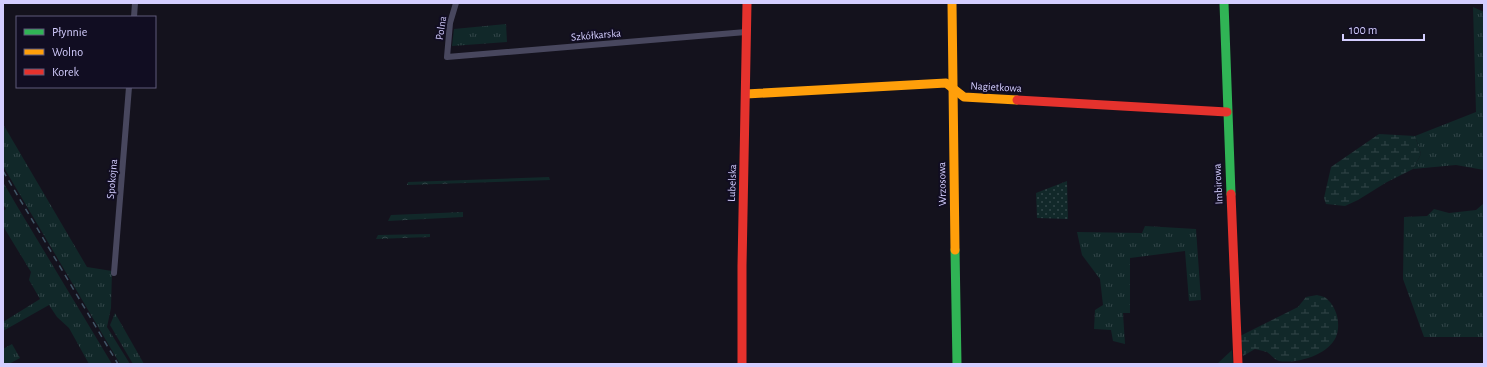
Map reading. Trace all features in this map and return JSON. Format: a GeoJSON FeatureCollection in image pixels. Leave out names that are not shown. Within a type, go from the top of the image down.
{"type":"FeatureCollection","features":[{"type":"Feature","properties":{"kind":"street"},"geometry":{"type":"LineString","coordinates":[[134,16],[135,3]]}},
{"type":"Feature","properties":{"kind":"street","name":"Polna"},"geometry":{"type":"LineString","coordinates":[[447,57],[450,24],[456,3]]}},
{"type":"Feature","properties":{"kind":"street","name":"Lubelska"},"geometry":{"type":"LineString","coordinates":[[742,364],[742,259],[747,3]]}},
{"type":"Feature","properties":{"kind":"street","name":"Wrzosowa"},"geometry":{"type":"LineString","coordinates":[[952,3],[957,364]]}},
{"type":"Feature","properties":{"kind":"street","name":"Imbirowa"},"geometry":{"type":"LineString","coordinates":[[1224,3],[1226,112],[1238,364]]}},
{"type":"Feature","properties":{"kind":"street","name":"Szkółkarska"},"geometry":{"type":"LineString","coordinates":[[447,57],[746,32]]}},
{"type":"Feature","properties":{"kind":"street","name":"Nagietkowa"},"geometry":{"type":"LineString","coordinates":[[746,94],[946,83],[964,97],[1226,112]]}},
{"type":"Feature","properties":{"kind":"street","name":"Spokojna"},"geometry":{"type":"LineString","coordinates":[[114,273],[129,88]]}},
{"type":"Feature","properties":{"kind":"green space"},"geometry":{"type":"Polygon","coordinates":[[[1473,7],[1484,12],[1484,170],[1456,165],[1413,169],[1421,154],[1415,136],[1476,112],[1473,7]]]}},
{"type":"Feature","properties":{"kind":"green space"},"geometry":{"type":"Polygon","coordinates":[[[506,24],[507,42],[452,46],[454,29],[506,24]]]}},
{"type":"Feature","properties":{"kind":"green space"},"geometry":{"type":"Polygon","coordinates":[[[3,124],[87,267],[112,271],[111,308],[107,327],[130,364],[120,364],[3,166],[3,124]]]}},
{"type":"Feature","properties":{"kind":"green space"},"geometry":{"type":"Polygon","coordinates":[[[1379,134],[1415,136],[1421,154],[1413,169],[1345,206],[1326,204],[1324,198],[1331,167],[1379,134]]]}},
{"type":"Feature","properties":{"kind":"green space"},"geometry":{"type":"Polygon","coordinates":[[[549,177],[550,180],[407,185],[408,182],[549,177]]]}},
{"type":"Feature","properties":{"kind":"green space"},"geometry":{"type":"Polygon","coordinates":[[[1067,181],[1068,219],[1037,218],[1036,193],[1067,181]]]}},
{"type":"Feature","properties":{"kind":"green space"},"geometry":{"type":"Polygon","coordinates":[[[3,182],[112,364],[89,364],[69,328],[57,317],[49,305],[3,331],[3,322],[40,299],[29,280],[31,272],[3,226],[3,211],[6,209],[3,204],[3,182]]]}},
{"type":"Feature","properties":{"kind":"green space"},"geometry":{"type":"Polygon","coordinates":[[[1484,182],[1484,337],[1424,337],[1403,279],[1404,217],[1427,216],[1434,209],[1449,213],[1476,210],[1483,204],[1484,182]]]}},
{"type":"Feature","properties":{"kind":"green space"},"geometry":{"type":"Polygon","coordinates":[[[463,212],[463,217],[388,221],[391,215],[463,212]]]}},
{"type":"Feature","properties":{"kind":"green space"},"geometry":{"type":"Polygon","coordinates":[[[1145,226],[1196,229],[1201,300],[1189,301],[1185,251],[1130,258],[1130,313],[1123,313],[1125,344],[1113,341],[1111,330],[1094,329],[1095,310],[1103,305],[1100,279],[1082,255],[1077,232],[1142,233],[1145,226]]]}},
{"type":"Feature","properties":{"kind":"green space"},"geometry":{"type":"Polygon","coordinates":[[[430,234],[430,237],[376,239],[378,235],[430,234]]]}},
{"type":"Feature","properties":{"kind":"green space"},"geometry":{"type":"Polygon","coordinates":[[[1317,295],[1327,299],[1331,303],[1336,312],[1338,322],[1336,337],[1326,349],[1311,357],[1286,362],[1274,359],[1267,352],[1255,349],[1243,356],[1240,336],[1298,307],[1306,297],[1317,295]]]}},
{"type":"Feature","properties":{"kind":"green space"},"geometry":{"type":"Polygon","coordinates":[[[115,313],[144,364],[133,364],[110,325],[115,313]]]}},
{"type":"Feature","properties":{"kind":"green space"},"geometry":{"type":"Polygon","coordinates":[[[12,344],[20,358],[9,364],[3,364],[3,349],[12,344]]]}},
{"type":"Feature","properties":{"kind":"green space"},"geometry":{"type":"Polygon","coordinates":[[[1232,350],[1233,364],[1217,364],[1232,350]]]}},
{"type":"Feature","properties":{"kind":"railway"},"geometry":{"type":"LineString","coordinates":[[3,171],[118,364]]}},
{"type":"Feature","properties":{"kind":"traffic: fast"},"geometry":{"type":"LineString","coordinates":[[1224,3],[1231,194]]}},
{"type":"Feature","properties":{"kind":"traffic: fast"},"geometry":{"type":"LineString","coordinates":[[955,250],[957,364]]}},
{"type":"Feature","properties":{"kind":"traffic: slow"},"geometry":{"type":"LineString","coordinates":[[952,3],[955,250]]}},
{"type":"Feature","properties":{"kind":"traffic: slow"},"geometry":{"type":"LineString","coordinates":[[746,94],[946,83],[964,97],[1017,100]]}},
{"type":"Feature","properties":{"kind":"traffic: jam"},"geometry":{"type":"LineString","coordinates":[[742,364],[742,266],[747,3]]}},
{"type":"Feature","properties":{"kind":"traffic: jam"},"geometry":{"type":"LineString","coordinates":[[1017,100],[1227,112]]}},
{"type":"Feature","properties":{"kind":"traffic: jam"},"geometry":{"type":"LineString","coordinates":[[1231,194],[1238,364]]}}]}
